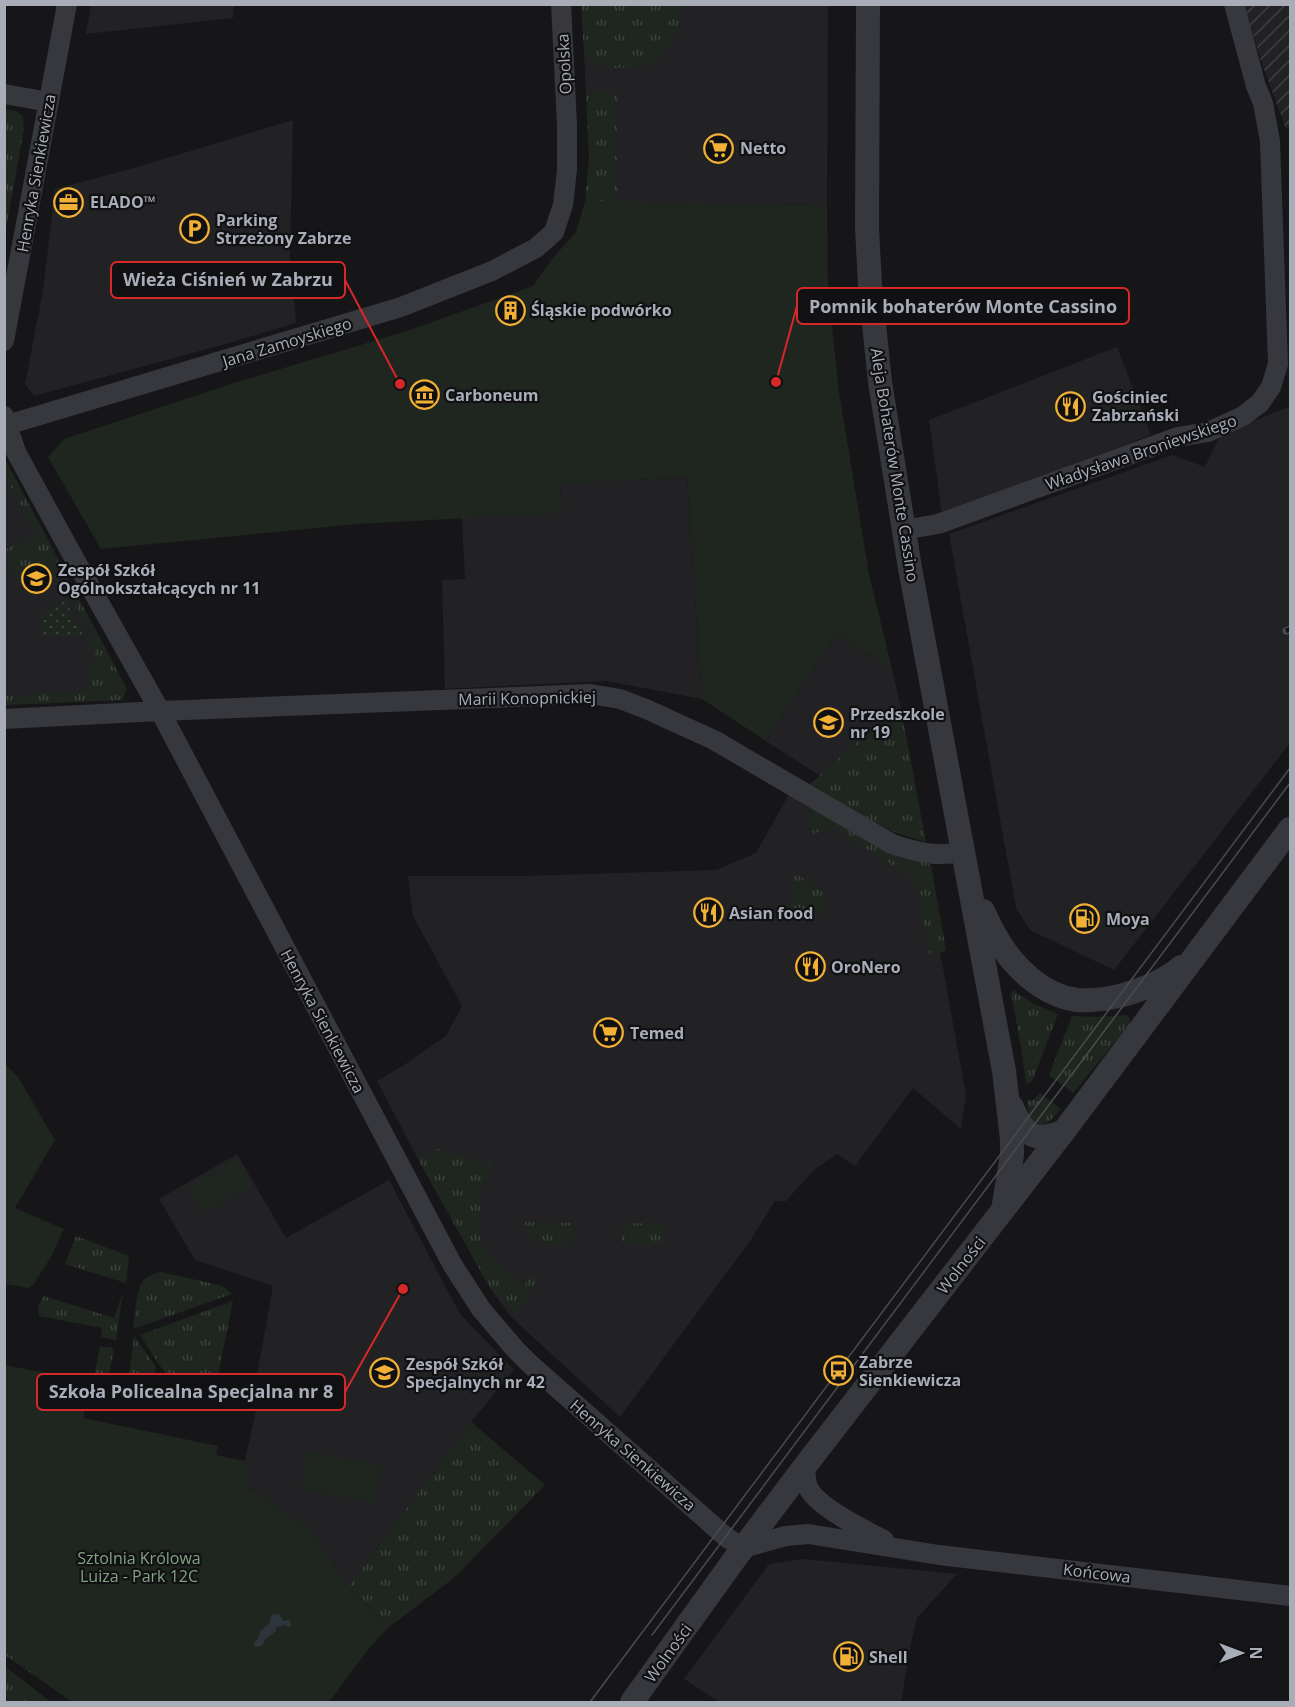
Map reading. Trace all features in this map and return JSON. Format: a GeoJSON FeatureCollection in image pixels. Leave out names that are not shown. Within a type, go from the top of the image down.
{"type":"FeatureCollection","features":[{"type":"Feature","properties":{"kind":"street","name":"Henryka Sienkiewicza"},"geometry":{"type":"LineString","coordinates":[[4,341],[67,4]]}},
{"type":"Feature","properties":{"kind":"street","name":"Opolska"},"geometry":{"type":"LineString","coordinates":[[561,4],[567,124]]}},
{"type":"Feature","properties":{"kind":"street","name":"Aleja Bohaterów Monte Cassino"},"geometry":{"type":"LineString","coordinates":[[868,4],[867,228],[869,276],[880,382],[903,531],[1004,1071],[1012,1155],[1003,1210]]}},
{"type":"Feature","properties":{"kind":"street","name":"Władysława Broniewskiego"},"geometry":{"type":"LineString","coordinates":[[903,531],[938,524],[1178,437],[1208,432],[1243,416],[1260,403],[1271,387],[1278,364],[1270,141],[1263,103],[1256,86],[1234,4]]}},
{"type":"Feature","properties":{"kind":"street"},"geometry":{"type":"LineString","coordinates":[[4,94],[49,102]]}},
{"type":"Feature","properties":{"kind":"street","name":"Jana Zamoyskiego"},"geometry":{"type":"LineString","coordinates":[[6,421],[401,307],[492,271],[520,257],[537,248],[554,232],[563,205],[567,170],[567,124]]}},
{"type":"Feature","properties":{"kind":"street","name":"Henryka Sienkiewicza"},"geometry":{"type":"LineString","coordinates":[[6,421],[16,452],[160,711],[452,1264],[481,1309],[515,1349],[548,1382],[726,1537],[743,1548]]}},
{"type":"Feature","properties":{"kind":"street","name":"Marii Konopnickiej"},"geometry":{"type":"LineString","coordinates":[[4,719],[590,694],[620,699],[714,740],[892,844],[933,855],[963,852]]}},
{"type":"Feature","properties":{"kind":"street","name":"Wolności"},"geometry":{"type":"LineString","coordinates":[[632,1702],[743,1548],[1064,1131],[1290,829]]}},
{"type":"Feature","properties":{"kind":"street","name":"Aleja Bohaterów Monte Cassino"},"geometry":{"type":"LineString","coordinates":[[970,885],[998,941],[1013,962],[1052,993],[1076,1000],[1099,1000],[1119,996],[1157,982],[1177,970],[1201,949]]}},
{"type":"Feature","properties":{"kind":"street","name":"Aleja Bohaterów Monte Cassino"},"geometry":{"type":"LineString","coordinates":[[1007,1094],[1013,1111],[1027,1134],[1040,1138],[1064,1131]]}},
{"type":"Feature","properties":{"kind":"street","name":"Końcowa"},"geometry":{"type":"LineString","coordinates":[[806,1466],[806,1481],[810,1491],[826,1505],[849,1522],[903,1550]]}},
{"type":"Feature","properties":{"kind":"street","name":"Końcowa"},"geometry":{"type":"LineString","coordinates":[[743,1548],[786,1536],[808,1534],[903,1550],[1290,1596]]}},
{"type":"Feature","properties":{"kind":"shaded area"},"geometry":{"type":"Polygon","coordinates":[[[91,4],[234,5],[233,18],[86,34],[91,4]]]}},
{"type":"Feature","properties":{"kind":"shaded area"},"geometry":{"type":"Polygon","coordinates":[[[681,5],[828,5],[827,205],[617,202],[617,159],[595,89],[586,96],[584,53],[596,64],[680,23],[681,5]]]}},
{"type":"Feature","properties":{"kind":"shaded area"},"geometry":{"type":"Polygon","coordinates":[[[1244,5],[1290,5],[1290,128],[1286,129],[1260,58],[1244,5]]]}},
{"type":"Feature","properties":{"kind":"shaded area"},"geometry":{"type":"Polygon","coordinates":[[[293,120],[290,257],[296,323],[34,396],[25,384],[43,291],[55,189],[134,168],[293,120]]]}},
{"type":"Feature","properties":{"kind":"shaded area"},"geometry":{"type":"Polygon","coordinates":[[[1117,347],[1151,435],[942,514],[929,420],[1117,347]]]}},
{"type":"Feature","properties":{"kind":"shaded area"},"geometry":{"type":"Polygon","coordinates":[[[1290,406],[1290,743],[1114,970],[1030,930],[1016,908],[949,534],[1172,455],[1205,467],[1220,435],[1290,406]]]}},
{"type":"Feature","properties":{"kind":"shaded area","name":"Zespół Szkół Ogólnokształcących nr 11"},"geometry":{"type":"Polygon","coordinates":[[[4,459],[127,689],[122,700],[5,705],[4,459]]]}},
{"type":"Feature","properties":{"kind":"shaded area"},"geometry":{"type":"Polygon","coordinates":[[[687,477],[702,699],[606,681],[445,689],[442,580],[465,579],[462,518],[562,513],[560,484],[687,477]]]}},
{"type":"Feature","properties":{"kind":"shaded area","name":"Przedszkole nr 19"},"geometry":{"type":"Polygon","coordinates":[[[837,634],[892,669],[900,704],[820,776],[766,741],[837,634]]]}},
{"type":"Feature","properties":{"kind":"shaded area"},"geometry":{"type":"Polygon","coordinates":[[[789,794],[927,880],[966,1095],[961,1129],[913,1088],[855,1166],[837,1154],[814,1170],[786,1201],[775,1201],[750,1241],[620,1417],[511,1317],[490,1288],[377,1081],[446,1036],[462,1006],[413,916],[408,876],[523,876],[716,870],[756,853],[789,794]]]}},
{"type":"Feature","properties":{"kind":"shaded area","name":"Zespół Szkół Specjalnych nr 42"},"geometry":{"type":"Polygon","coordinates":[[[237,1154],[286,1238],[389,1180],[460,1314],[514,1370],[471,1422],[348,1587],[312,1529],[247,1487],[247,1452],[263,1377],[257,1375],[273,1286],[195,1260],[159,1199],[237,1154]]]}},
{"type":"Feature","properties":{"kind":"shaded area"},"geometry":{"type":"Polygon","coordinates":[[[804,1559],[957,1574],[917,1618],[901,1702],[719,1702],[684,1679],[769,1564],[804,1559]]]}},
{"type":"Feature","properties":{"kind":"shaded area"},"geometry":{"type":"Polygon","coordinates":[[[279,1614],[283,1621],[290,1620],[291,1626],[282,1625],[276,1628],[276,1631],[264,1640],[261,1646],[255,1647],[254,1642],[258,1639],[260,1631],[270,1623],[271,1615],[279,1614]]]}},
{"type":"Feature","properties":{"kind":"green space"},"geometry":{"type":"Polygon","coordinates":[[[581,5],[681,5],[680,23],[671,46],[648,67],[606,68],[596,64],[584,53],[581,5]]]}},
{"type":"Feature","properties":{"kind":"green space"},"geometry":{"type":"Polygon","coordinates":[[[595,89],[617,93],[617,202],[585,201],[589,157],[586,96],[595,89]]]}},
{"type":"Feature","properties":{"kind":"green space"},"geometry":{"type":"Polygon","coordinates":[[[5,109],[17,111],[23,117],[24,129],[5,234],[5,109]]]}},
{"type":"Feature","properties":{"kind":"green space"},"geometry":{"type":"Polygon","coordinates":[[[585,201],[827,205],[828,289],[839,392],[869,574],[892,669],[837,634],[766,741],[702,699],[687,477],[560,484],[562,513],[358,524],[101,549],[48,457],[64,439],[237,382],[407,331],[533,286],[576,232],[585,201]]]}},
{"type":"Feature","properties":{"kind":"green space"},"geometry":{"type":"Polygon","coordinates":[[[5,459],[65,572],[30,590],[20,584],[5,554],[5,550],[36,533],[5,477],[5,459]]]}},
{"type":"Feature","properties":{"kind":"green space"},"geometry":{"type":"Polygon","coordinates":[[[76,593],[127,689],[122,700],[5,705],[5,696],[87,692],[86,662],[95,661],[94,646],[85,646],[85,641],[93,640],[70,596],[76,593]]]}},
{"type":"Feature","properties":{"kind":"green space"},"geometry":{"type":"Polygon","coordinates":[[[65,600],[83,635],[41,636],[39,616],[65,600]]]}},
{"type":"Feature","properties":{"kind":"green space"},"geometry":{"type":"Polygon","coordinates":[[[900,704],[926,842],[899,834],[873,822],[809,785],[900,704]]]}},
{"type":"Feature","properties":{"kind":"green space"},"geometry":{"type":"Polygon","coordinates":[[[820,808],[915,859],[931,865],[946,950],[930,957],[914,878],[831,827],[814,834],[808,828],[808,814],[813,809],[820,808]]]}},
{"type":"Feature","properties":{"kind":"green space"},"geometry":{"type":"Polygon","coordinates":[[[798,875],[822,891],[828,903],[824,914],[818,917],[790,915],[791,880],[793,876],[798,875]]]}},
{"type":"Feature","properties":{"kind":"green space"},"geometry":{"type":"Polygon","coordinates":[[[1013,990],[1034,1004],[1058,1014],[1033,1079],[1026,1084],[1011,993],[1013,990]]]}},
{"type":"Feature","properties":{"kind":"green space"},"geometry":{"type":"Polygon","coordinates":[[[1127,1015],[1130,1019],[1129,1025],[1073,1093],[1049,1075],[1072,1016],[1127,1015]]]}},
{"type":"Feature","properties":{"kind":"green space"},"geometry":{"type":"Polygon","coordinates":[[[5,1064],[18,1077],[55,1140],[15,1208],[64,1229],[51,1257],[33,1285],[28,1288],[5,1284],[5,1064]]]}},
{"type":"Feature","properties":{"kind":"green space"},"geometry":{"type":"Polygon","coordinates":[[[1040,1093],[1061,1109],[1049,1122],[1040,1125],[1031,1118],[1027,1100],[1034,1100],[1040,1093]]]}},
{"type":"Feature","properties":{"kind":"green space"},"geometry":{"type":"Polygon","coordinates":[[[438,1149],[491,1165],[490,1181],[481,1183],[480,1235],[488,1255],[524,1286],[532,1275],[541,1280],[516,1313],[490,1288],[418,1159],[438,1149]]]}},
{"type":"Feature","properties":{"kind":"green space"},"geometry":{"type":"Polygon","coordinates":[[[237,1159],[252,1186],[203,1213],[188,1187],[237,1159]]]}},
{"type":"Feature","properties":{"kind":"green space"},"geometry":{"type":"Polygon","coordinates":[[[525,1222],[573,1223],[573,1241],[569,1247],[550,1246],[525,1233],[525,1222]]]}},
{"type":"Feature","properties":{"kind":"green space"},"geometry":{"type":"Polygon","coordinates":[[[622,1223],[669,1224],[661,1245],[628,1245],[622,1242],[622,1223]]]}},
{"type":"Feature","properties":{"kind":"green space"},"geometry":{"type":"Polygon","coordinates":[[[76,1236],[129,1256],[126,1283],[65,1264],[76,1236]]]}},
{"type":"Feature","properties":{"kind":"green space"},"geometry":{"type":"Polygon","coordinates":[[[161,1272],[223,1286],[232,1294],[133,1329],[141,1285],[147,1278],[161,1272]]]}},
{"type":"Feature","properties":{"kind":"green space"},"geometry":{"type":"Polygon","coordinates":[[[123,1292],[116,1340],[101,1337],[102,1328],[39,1316],[38,1306],[44,1296],[114,1318],[123,1292]]]}},
{"type":"Feature","properties":{"kind":"green space"},"geometry":{"type":"Polygon","coordinates":[[[233,1301],[215,1390],[191,1386],[169,1375],[140,1335],[233,1301]]]}},
{"type":"Feature","properties":{"kind":"green space"},"geometry":{"type":"Polygon","coordinates":[[[134,1336],[156,1367],[151,1391],[147,1397],[127,1393],[134,1336]]]}},
{"type":"Feature","properties":{"kind":"green space"},"geometry":{"type":"Polygon","coordinates":[[[100,1347],[111,1347],[114,1350],[108,1379],[94,1377],[100,1347]]]}},
{"type":"Feature","properties":{"kind":"green space","name":"Sztolnia Królowa Luiza - Park 12C"},"geometry":{"type":"Polygon","coordinates":[[[4,1365],[90,1381],[83,1418],[218,1446],[216,1455],[245,1461],[247,1452],[247,1487],[312,1529],[348,1587],[389,1627],[370,1647],[329,1702],[91,1702],[29,1668],[5,1644],[4,1365]]]}},
{"type":"Feature","properties":{"kind":"green space"},"geometry":{"type":"Polygon","coordinates":[[[471,1422],[545,1485],[455,1577],[389,1627],[348,1587],[471,1422]]]}},
{"type":"Feature","properties":{"kind":"green space"},"geometry":{"type":"Polygon","coordinates":[[[308,1451],[382,1466],[375,1503],[301,1489],[308,1451]]]}},
{"type":"Feature","properties":{"kind":"green space"},"geometry":{"type":"Polygon","coordinates":[[[4,1622],[121,1702],[72,1702],[5,1655],[4,1622]]]}},
{"type":"Feature","properties":{"kind":"green space"},"geometry":{"type":"Polygon","coordinates":[[[4,1667],[8,1669],[51,1702],[5,1702],[4,1667]]]}},
{"type":"Feature","properties":{"kind":"tram line"},"geometry":{"type":"LineString","coordinates":[[590,1702],[1290,768]]}},
{"type":"Feature","properties":{"kind":"tram line"},"geometry":{"type":"LineString","coordinates":[[652,1635],[1290,783]]}},
{"type":"Feature","properties":{"kind":"railway"},"geometry":{"type":"LineString","coordinates":[[1286,631],[1290,629]]}},
{"type":"Feature","properties":{"kind":"place","name":"Netto"},"geometry":{"type":"Point","coordinates":[719,148]}},
{"type":"Feature","properties":{"kind":"place","name":"ELADO™"},"geometry":{"type":"Point","coordinates":[69,202]}},
{"type":"Feature","properties":{"kind":"place","name":"Parking Strzeżony Zabrze"},"geometry":{"type":"Point","coordinates":[195,229]}},
{"type":"Feature","properties":{"kind":"place","name":"Śląskie podwórko"},"geometry":{"type":"Point","coordinates":[510,310]}},
{"type":"Feature","properties":{"kind":"place","name":"Pomnik bohaterów Monte Cassino"},"geometry":{"type":"Point","coordinates":[776,382]}},
{"type":"Feature","properties":{"kind":"place","name":"Wieża Ciśnień w Zabrzu"},"geometry":{"type":"Point","coordinates":[400,384]}},
{"type":"Feature","properties":{"kind":"place","name":"Carboneum"},"geometry":{"type":"Point","coordinates":[424,395]}},
{"type":"Feature","properties":{"kind":"place","name":"Gościniec Zabrzański"},"geometry":{"type":"Point","coordinates":[1071,406]}},
{"type":"Feature","properties":{"kind":"place","name":"Zespół Szkół Ogólnokształcących nr 11"},"geometry":{"type":"Point","coordinates":[37,579]}},
{"type":"Feature","properties":{"kind":"place","name":"Przedszkole nr 19"},"geometry":{"type":"Point","coordinates":[829,723]}},
{"type":"Feature","properties":{"kind":"place","name":"Asian food"},"geometry":{"type":"Point","coordinates":[708,913]}},
{"type":"Feature","properties":{"kind":"place","name":"Moya"},"geometry":{"type":"Point","coordinates":[1085,919]}},
{"type":"Feature","properties":{"kind":"place","name":"OroNero"},"geometry":{"type":"Point","coordinates":[810,967]}},
{"type":"Feature","properties":{"kind":"place","name":"Temed"},"geometry":{"type":"Point","coordinates":[609,1033]}},
{"type":"Feature","properties":{"kind":"place","name":"Szkoła Policealna Specjalna nr 8"},"geometry":{"type":"Point","coordinates":[403,1289]}},
{"type":"Feature","properties":{"kind":"place","name":"Zabrze Sienkiewicza"},"geometry":{"type":"Point","coordinates":[838,1371]}},
{"type":"Feature","properties":{"kind":"place","name":"Zespół Szkół Specjalnych nr 42"},"geometry":{"type":"Point","coordinates":[385,1373]}},
{"type":"Feature","properties":{"kind":"place","name":"Shell"},"geometry":{"type":"Point","coordinates":[848,1657]}}]}
